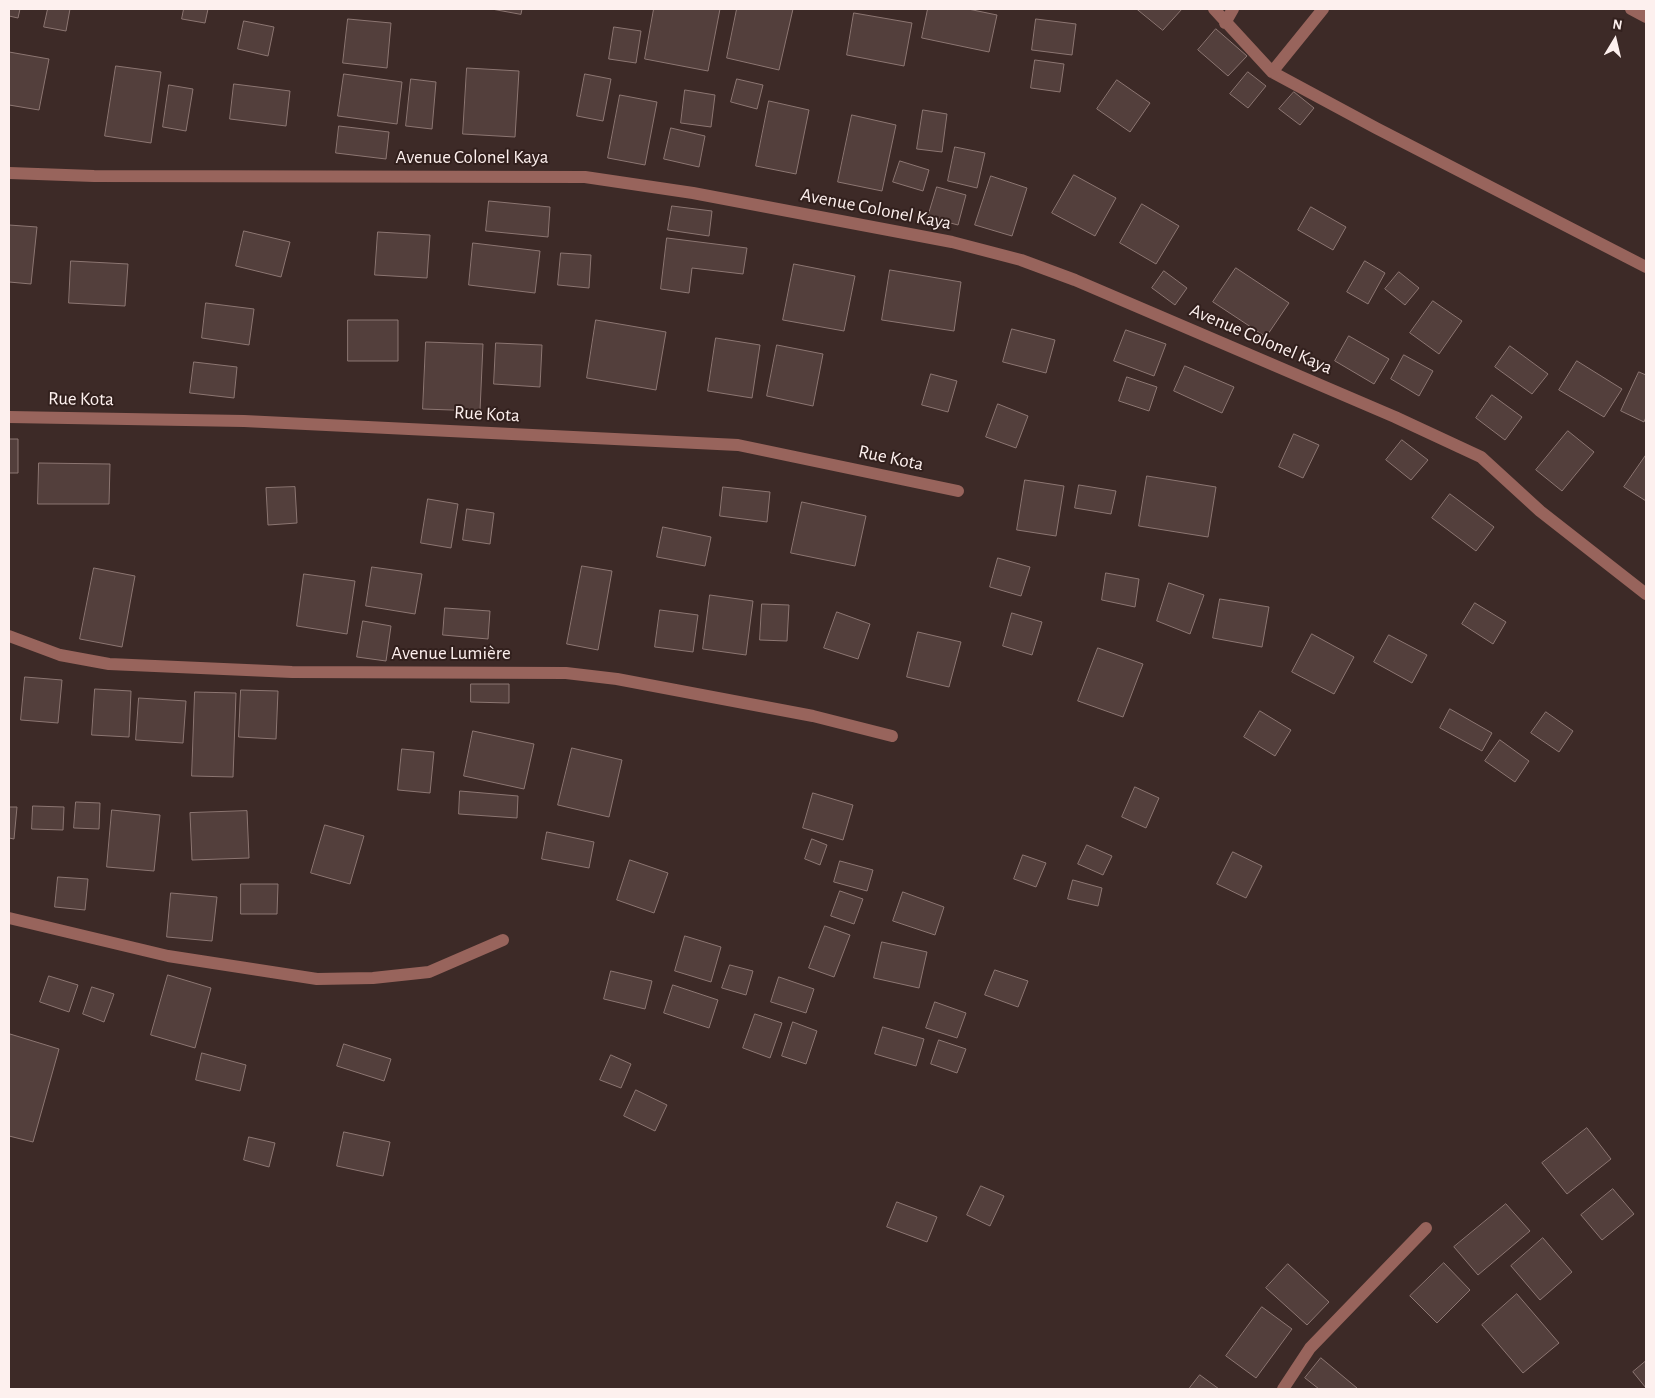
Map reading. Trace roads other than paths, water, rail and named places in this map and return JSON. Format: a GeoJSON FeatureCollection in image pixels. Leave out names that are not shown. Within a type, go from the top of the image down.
{"type":"FeatureCollection","features":[{"type":"Feature","properties":{"kind":"street"},"geometry":{"type":"LineString","coordinates":[[1214,9],[1272,72],[1376,128],[1646,267]]}},
{"type":"Feature","properties":{"kind":"street"},"geometry":{"type":"LineString","coordinates":[[1225,23],[1233,9]]}},
{"type":"Feature","properties":{"kind":"street"},"geometry":{"type":"LineString","coordinates":[[1272,72],[1323,9]]}},
{"type":"Feature","properties":{"kind":"street"},"geometry":{"type":"LineString","coordinates":[[1631,9],[1646,17]]}},
{"type":"Feature","properties":{"kind":"street","name":"Avenue Colonel Kaya"},"geometry":{"type":"LineString","coordinates":[[9,173],[94,176],[584,177],[693,193],[952,242],[1021,260],[1076,280],[1386,413],[1481,457],[1540,511],[1646,594]]}},
{"type":"Feature","properties":{"kind":"street","name":"Rue Kota"},"geometry":{"type":"LineString","coordinates":[[9,416],[254,422],[738,445],[958,491]]}},
{"type":"Feature","properties":{"kind":"street","name":"Avenue Lumière"},"geometry":{"type":"LineString","coordinates":[[9,636],[60,655],[109,664],[292,672],[566,672],[617,679],[813,716],[892,736]]}},
{"type":"Feature","properties":{"kind":"street"},"geometry":{"type":"LineString","coordinates":[[9,918],[168,956],[317,979],[373,978],[429,972],[503,940]]}},
{"type":"Feature","properties":{"kind":"street"},"geometry":{"type":"LineString","coordinates":[[1283,1389],[1310,1348],[1426,1228]]}}]}
